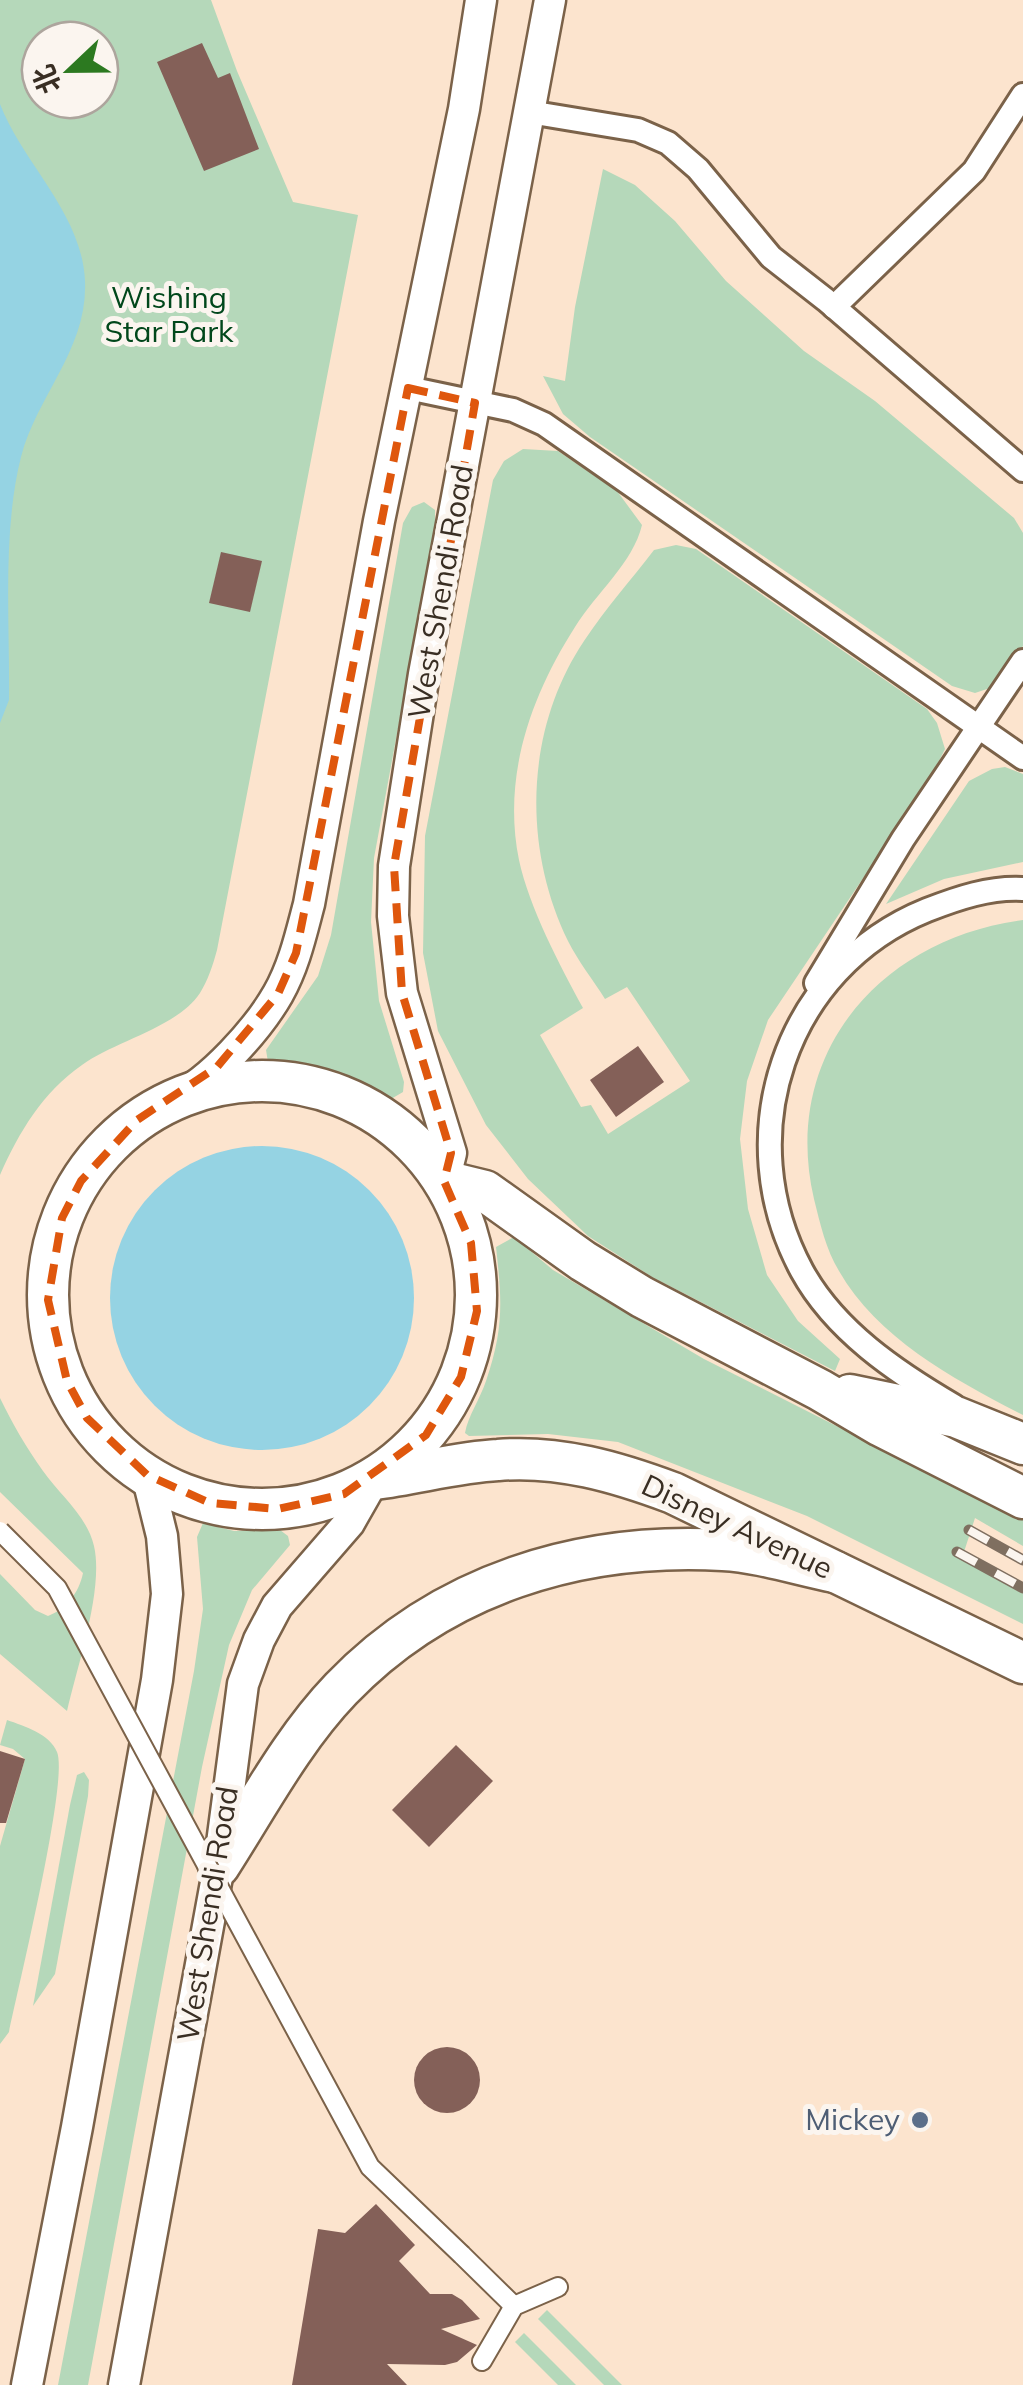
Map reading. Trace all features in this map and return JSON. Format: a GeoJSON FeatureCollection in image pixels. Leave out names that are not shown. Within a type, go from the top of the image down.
{"type":"FeatureCollection","features":[{"type":"Feature","properties":{"kind":"highway"},"geometry":{"type":"LineString","coordinates":[[274,1080],[324,1088],[370,1109],[412,1140],[444,1181],[471,1243],[477,1311],[461,1377],[426,1435],[374,1479],[312,1505],[278,1510],[210,1503],[147,1476],[114,1450],[87,1418],[66,1381],[54,1342],[48,1300],[52,1258],[62,1218],[81,1180],[106,1148],[137,1120],[173,1099],[222,1084],[274,1080]]}},
{"type":"Feature","properties":{"kind":"highway"},"geometry":{"type":"LineString","coordinates":[[444,1181],[485,1191],[583,1261],[642,1297],[1023,1498]]}},
{"type":"Feature","properties":{"kind":"highway"},"geometry":{"type":"LineString","coordinates":[[820,1390],[956,1416],[1012,1438]]}},
{"type":"Feature","properties":{"kind":"highway","name":"Disney Avenue"},"geometry":{"type":"LineString","coordinates":[[374,1479],[498,1460],[542,1459],[614,1471],[673,1493],[1023,1663]]}},
{"type":"Feature","properties":{"kind":"highway"},"geometry":{"type":"LineString","coordinates":[[220,1866],[286,1760],[339,1690],[398,1637],[468,1594],[603,1553],[657,1549],[726,1550],[835,1572]]}},
{"type":"Feature","properties":{"kind":"street"},"geometry":{"type":"LineString","coordinates":[[173,1099],[216,1068],[250,1032],[278,994],[296,953],[309,904],[379,521],[464,109],[481,0]]}},
{"type":"Feature","properties":{"kind":"street","name":"West Shendi Road"},"geometry":{"type":"LineString","coordinates":[[444,1181],[451,1153],[402,993],[396,955],[394,866],[424,674],[550,0]]}},
{"type":"Feature","properties":{"kind":"street"},"geometry":{"type":"LineString","coordinates":[[834,308],[974,171],[1023,95]]}},
{"type":"Feature","properties":{"kind":"street"},"geometry":{"type":"LineString","coordinates":[[530,112],[638,130],[668,143],[698,169],[771,257],[1023,470]]}},
{"type":"Feature","properties":{"kind":"street"},"geometry":{"type":"LineString","coordinates":[[408,388],[514,410],[544,424],[1023,758]]}},
{"type":"Feature","properties":{"kind":"street"},"geometry":{"type":"LineString","coordinates":[[1012,1438],[903,1374],[831,1314],[802,1272],[782,1226],[769,1171],[770,1106],[790,1041],[846,931],[1023,661]]}},
{"type":"Feature","properties":{"kind":"street"},"geometry":{"type":"LineString","coordinates":[[790,1041],[823,987],[859,950],[903,920],[958,898],[1023,888]]}},
{"type":"Feature","properties":{"kind":"street"},"geometry":{"type":"LineString","coordinates":[[27,2385],[157,1680],[167,1594],[162,1536],[147,1476]]}},
{"type":"Feature","properties":{"kind":"street","name":"West Shendi Road"},"geometry":{"type":"LineString","coordinates":[[124,2385],[220,1866],[243,1684],[259,1640],[278,1606],[349,1523],[374,1479]]}},
{"type":"Feature","properties":{"kind":"street"},"geometry":{"type":"LineString","coordinates":[[0,1530],[58,1588],[370,2167],[514,2306]]}},
{"type":"Feature","properties":{"kind":"street"},"geometry":{"type":"LineString","coordinates":[[482,2362],[514,2306],[558,2286]]}},
{"type":"Feature","properties":{"kind":"highlighted area"},"geometry":{"type":"Polygon","coordinates":[[[408,388],[475,403],[394,866],[402,993],[451,1153],[444,1181],[471,1243],[477,1311],[461,1377],[426,1435],[344,1494],[278,1509],[210,1503],[147,1475],[87,1418],[67,1381],[48,1300],[62,1218],[81,1181],[137,1120],[217,1067],[278,994],[296,953],[408,388]]]}},
{"type":"Feature","properties":{"kind":"green space","name":"Wishing Star Park"},"geometry":{"type":"Polygon","coordinates":[[[0,0],[211,0],[293,202],[358,215],[210,972],[200,993],[177,1015],[96,1056],[68,1076],[44,1100],[15,1143],[0,1175],[0,0]]]}},
{"type":"Feature","properties":{"kind":"green space"},"geometry":{"type":"Polygon","coordinates":[[[603,169],[635,185],[675,221],[726,281],[804,351],[875,401],[1014,518],[1023,533],[1023,646],[993,687],[975,693],[952,686],[590,437],[563,414],[543,376],[565,381],[575,307],[603,169]]]}},
{"type":"Feature","properties":{"kind":"green space"},"geometry":{"type":"Polygon","coordinates":[[[523,449],[558,451],[617,491],[642,525],[631,552],[575,627],[545,681],[524,738],[514,798],[519,860],[530,897],[583,1008],[540,1035],[581,1107],[591,1105],[608,1134],[690,1081],[627,987],[605,999],[568,941],[543,867],[537,789],[550,712],[564,675],[592,629],[654,550],[676,545],[696,549],[927,709],[937,723],[945,749],[931,777],[768,1020],[747,1081],[740,1139],[748,1209],[767,1275],[798,1321],[840,1359],[835,1371],[652,1277],[588,1236],[528,1179],[486,1125],[438,1031],[423,953],[425,836],[493,480],[504,461],[523,449]]]}},
{"type":"Feature","properties":{"kind":"green space"},"geometry":{"type":"Polygon","coordinates":[[[424,502],[435,510],[435,528],[374,858],[371,922],[379,1001],[404,1082],[403,1092],[391,1099],[333,1071],[268,1062],[266,1050],[318,976],[331,935],[403,523],[412,507],[424,502]]]}},
{"type":"Feature","properties":{"kind":"green space"},"geometry":{"type":"Polygon","coordinates":[[[1005,767],[1023,774],[1023,862],[944,879],[886,904],[969,781],[1005,767]]]}},
{"type":"Feature","properties":{"kind":"green space"},"geometry":{"type":"Polygon","coordinates":[[[1023,920],[1023,1415],[920,1355],[896,1337],[855,1295],[834,1263],[824,1236],[807,1146],[812,1096],[828,1051],[853,1011],[886,978],[926,951],[972,931],[1023,920]]]}},
{"type":"Feature","properties":{"kind":"green space"},"geometry":{"type":"Polygon","coordinates":[[[514,1237],[553,1270],[704,1359],[872,1444],[1023,1513],[1023,1546],[975,1518],[962,1558],[1023,1592],[1023,1624],[807,1516],[618,1442],[548,1434],[465,1433],[486,1381],[499,1330],[496,1247],[514,1237]]]}},
{"type":"Feature","properties":{"kind":"green space"},"geometry":{"type":"Polygon","coordinates":[[[0,1398],[37,1462],[85,1525],[94,1546],[92,1606],[67,1711],[0,1654],[0,1574],[35,1610],[48,1616],[71,1599],[83,1573],[0,1492],[0,1398]]]}},
{"type":"Feature","properties":{"kind":"green space"},"geometry":{"type":"Polygon","coordinates":[[[203,1523],[234,1531],[280,1530],[288,1536],[290,1545],[252,1590],[229,1645],[202,1767],[88,2385],[58,2385],[194,1671],[203,1609],[197,1537],[203,1523]]]}},
{"type":"Feature","properties":{"kind":"green space"},"geometry":{"type":"Polygon","coordinates":[[[7,1720],[49,1740],[57,1752],[59,1770],[31,1931],[9,2032],[0,2044],[0,1846],[25,1759],[0,1745],[7,1720]]]}},
{"type":"Feature","properties":{"kind":"green space"},"geometry":{"type":"Polygon","coordinates":[[[84,1772],[89,1780],[88,1796],[55,1974],[33,2006],[70,1805],[77,1775],[84,1772]]]}},
{"type":"Feature","properties":{"kind":"green space"},"geometry":{"type":"Polygon","coordinates":[[[547,2310],[622,2385],[604,2385],[538,2319],[547,2310]]]}},
{"type":"Feature","properties":{"kind":"green space"},"geometry":{"type":"Polygon","coordinates":[[[524,2333],[576,2385],[558,2385],[515,2342],[524,2333]]]}},
{"type":"Feature","properties":{"kind":"water"},"geometry":{"type":"Polygon","coordinates":[[[0,104],[74,233],[85,281],[79,328],[28,434],[15,486],[8,578],[9,700],[0,723],[0,104]]]}},
{"type":"Feature","properties":{"kind":"water"},"geometry":{"type":"Polygon","coordinates":[[[262,1146],[320,1157],[347,1171],[370,1190],[389,1213],[403,1240],[414,1298],[403,1356],[389,1383],[370,1406],[347,1425],[320,1439],[262,1450],[204,1439],[177,1425],[154,1406],[135,1383],[121,1356],[110,1298],[121,1240],[135,1213],[154,1190],[177,1171],[204,1157],[262,1146]]]}},
{"type":"Feature","properties":{"kind":"building"},"geometry":{"type":"Polygon","coordinates":[[[202,43],[218,78],[230,73],[259,149],[204,171],[157,62],[202,43]]]}},
{"type":"Feature","properties":{"kind":"building"},"geometry":{"type":"Polygon","coordinates":[[[221,552],[262,561],[250,612],[209,603],[221,552]]]}},
{"type":"Feature","properties":{"kind":"building"},"geometry":{"type":"Polygon","coordinates":[[[638,1046],[664,1082],[616,1117],[590,1080],[638,1046]]]}},
{"type":"Feature","properties":{"kind":"building"},"geometry":{"type":"Polygon","coordinates":[[[456,1745],[493,1781],[429,1847],[392,1810],[456,1745]]]}},
{"type":"Feature","properties":{"kind":"building"},"geometry":{"type":"Polygon","coordinates":[[[0,1751],[25,1759],[6,1823],[0,1823],[0,1751]]]}},
{"type":"Feature","properties":{"kind":"building"},"geometry":{"type":"Polygon","coordinates":[[[447,2047],[470,2057],[480,2080],[470,2103],[447,2113],[424,2103],[414,2080],[424,2057],[447,2047]]]}},
{"type":"Feature","properties":{"kind":"building"},"geometry":{"type":"Polygon","coordinates":[[[376,2204],[415,2245],[399,2261],[430,2294],[452,2294],[480,2319],[441,2329],[477,2345],[457,2362],[445,2365],[387,2364],[407,2385],[292,2385],[318,2229],[345,2233],[376,2204]]]}},
{"type":"Feature","properties":{"kind":"railway"},"geometry":{"type":"LineString","coordinates":[[969,1530],[1023,1560]]}},
{"type":"Feature","properties":{"kind":"railway"},"geometry":{"type":"LineString","coordinates":[[957,1552],[1023,1588]]}},
{"type":"Feature","properties":{"kind":"place","name":"Mickey"},"geometry":{"type":"Point","coordinates":[920,2120]}}]}
